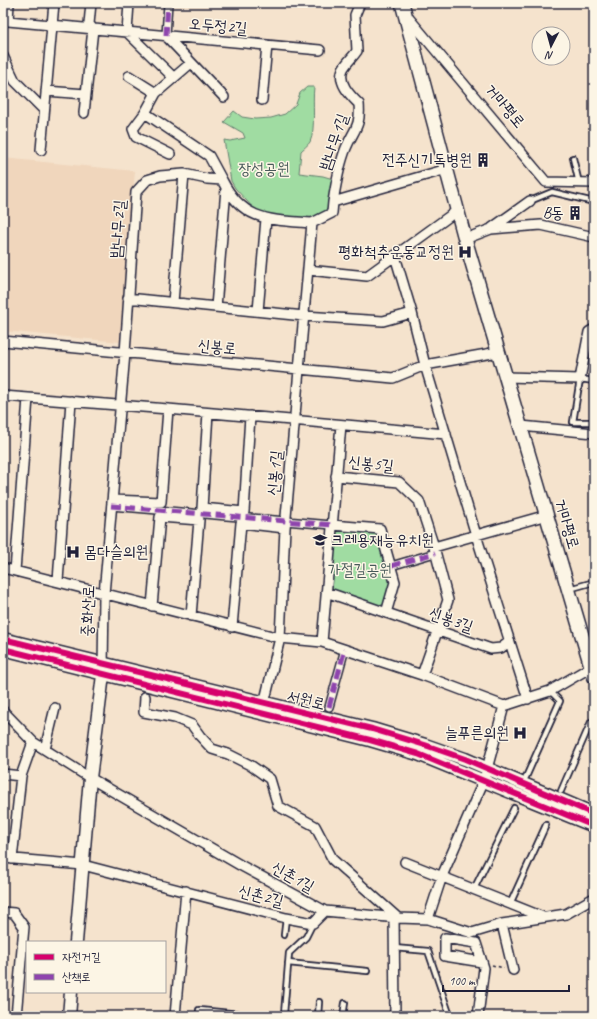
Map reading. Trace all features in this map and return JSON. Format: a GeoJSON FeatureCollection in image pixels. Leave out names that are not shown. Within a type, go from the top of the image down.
{"type":"FeatureCollection","features":[{"type":"Feature","properties":{"kind":"main road","name":"거마평로"},"geometry":{"type":"LineString","coordinates":[[404,9],[465,239],[593,671]]}},
{"type":"Feature","properties":{"kind":"street"},"geometry":{"type":"LineString","coordinates":[[5,21],[9,3]]}},
{"type":"Feature","properties":{"kind":"street"},"geometry":{"type":"LineString","coordinates":[[41,150],[54,3]]}},
{"type":"Feature","properties":{"kind":"street"},"geometry":{"type":"LineString","coordinates":[[84,113],[92,29],[89,24],[91,3]]}},
{"type":"Feature","properties":{"kind":"street"},"geometry":{"type":"LineString","coordinates":[[129,3],[127,32],[173,77]]}},
{"type":"Feature","properties":{"kind":"street","name":"오두정2길"},"geometry":{"type":"LineString","coordinates":[[168,3],[166,36],[224,98]]}},
{"type":"Feature","properties":{"kind":"street","name":"밤나무1길"},"geometry":{"type":"LineString","coordinates":[[312,223],[332,213],[337,178],[346,148],[357,128],[360,115],[359,104],[347,92],[342,79],[343,70],[357,51],[355,14],[359,6]]}},
{"type":"Feature","properties":{"kind":"street","name":"거마평로"},"geometry":{"type":"LineString","coordinates":[[404,9],[546,182],[594,183]]}},
{"type":"Feature","properties":{"kind":"street","name":"오두정2길"},"geometry":{"type":"LineString","coordinates":[[5,21],[320,50]]}},
{"type":"Feature","properties":{"kind":"street","name":"오두정2길"},"geometry":{"type":"LineString","coordinates":[[262,100],[267,46]]}},
{"type":"Feature","properties":{"kind":"street"},"geometry":{"type":"LineString","coordinates":[[3,56],[15,81],[44,110]]}},
{"type":"Feature","properties":{"kind":"street"},"geometry":{"type":"LineString","coordinates":[[170,154],[136,137],[133,129],[145,113],[156,93],[191,63]]}},
{"type":"Feature","properties":{"kind":"street"},"geometry":{"type":"LineString","coordinates":[[129,76],[156,93]]}},
{"type":"Feature","properties":{"kind":"street"},"geometry":{"type":"LineString","coordinates":[[46,91],[86,94]]}},
{"type":"Feature","properties":{"kind":"street"},"geometry":{"type":"LineString","coordinates":[[145,113],[209,156],[226,189],[249,213],[266,219],[312,223],[300,370]]}},
{"type":"Feature","properties":{"kind":"street"},"geometry":{"type":"LineString","coordinates":[[333,202],[447,169]]}},
{"type":"Feature","properties":{"kind":"street"},"geometry":{"type":"LineString","coordinates":[[173,302],[184,174]]}},
{"type":"Feature","properties":{"kind":"street","name":"밤나무2길"},"geometry":{"type":"LineString","coordinates":[[124,353],[136,192],[146,180],[160,176],[184,174],[207,179],[222,180]]}},
{"type":"Feature","properties":{"kind":"street"},"geometry":{"type":"LineString","coordinates":[[216,307],[226,189]]}},
{"type":"Feature","properties":{"kind":"street"},"geometry":{"type":"LineString","coordinates":[[465,239],[490,229],[530,201]]}},
{"type":"Feature","properties":{"kind":"street"},"geometry":{"type":"LineString","coordinates":[[308,270],[366,276],[458,210]]}},
{"type":"Feature","properties":{"kind":"street"},"geometry":{"type":"LineString","coordinates":[[258,311],[266,219]]}},
{"type":"Feature","properties":{"kind":"street"},"geometry":{"type":"LineString","coordinates":[[490,229],[541,225],[594,237]]}},
{"type":"Feature","properties":{"kind":"street"},"geometry":{"type":"LineString","coordinates":[[395,256],[412,313],[425,365],[476,535],[528,699]]}},
{"type":"Feature","properties":{"kind":"street"},"geometry":{"type":"LineString","coordinates":[[128,298],[304,316],[383,321],[412,313]]}},
{"type":"Feature","properties":{"kind":"street"},"geometry":{"type":"LineString","coordinates":[[506,376],[580,379],[591,339],[589,332],[594,329]]}},
{"type":"Feature","properties":{"kind":"street","name":"신봉로"},"geometry":{"type":"LineString","coordinates":[[3,341],[393,378],[425,365],[498,352]]}},
{"type":"Feature","properties":{"kind":"street","name":"중화산로"},"geometry":{"type":"LineString","coordinates":[[76,941],[90,778],[103,669],[104,594],[124,353]]}},
{"type":"Feature","properties":{"kind":"street","name":"신봉1길"},"geometry":{"type":"LineString","coordinates":[[285,528],[300,370]]}},
{"type":"Feature","properties":{"kind":"street"},"geometry":{"type":"LineString","coordinates":[[3,396],[446,434]]}},
{"type":"Feature","properties":{"kind":"street"},"geometry":{"type":"LineString","coordinates":[[15,571],[28,398]]}},
{"type":"Feature","properties":{"kind":"street"},"geometry":{"type":"LineString","coordinates":[[58,581],[71,401]]}},
{"type":"Feature","properties":{"kind":"street"},"geometry":{"type":"LineString","coordinates":[[111,503],[161,502],[168,409]]}},
{"type":"Feature","properties":{"kind":"street","name":"신봉1길"},"geometry":{"type":"LineString","coordinates":[[208,413],[202,508],[244,512],[250,416]]}},
{"type":"Feature","properties":{"kind":"street"},"geometry":{"type":"LineString","coordinates":[[322,642],[341,425]]}},
{"type":"Feature","properties":{"kind":"street"},"geometry":{"type":"LineString","coordinates":[[521,426],[594,433]]}},
{"type":"Feature","properties":{"kind":"street","name":"신봉5길"},"geometry":{"type":"LineString","coordinates":[[336,476],[399,482],[419,501],[448,600],[422,675]]}},
{"type":"Feature","properties":{"kind":"street"},"geometry":{"type":"LineString","coordinates":[[111,503],[380,529],[395,582],[386,613]]}},
{"type":"Feature","properties":{"kind":"street"},"geometry":{"type":"LineString","coordinates":[[391,566],[476,535],[547,515]]}},
{"type":"Feature","properties":{"kind":"street"},"geometry":{"type":"LineString","coordinates":[[152,606],[160,517],[199,520],[191,616]]}},
{"type":"Feature","properties":{"kind":"street"},"geometry":{"type":"LineString","coordinates":[[232,626],[241,523],[285,528],[280,638],[263,708]]}},
{"type":"Feature","properties":{"kind":"street"},"geometry":{"type":"LineString","coordinates":[[3,568],[280,638],[322,642],[422,675],[504,706],[550,692],[593,671]]}},
{"type":"Feature","properties":{"kind":"street","name":"신봉3길"},"geometry":{"type":"LineString","coordinates":[[326,592],[491,649],[501,648],[509,642]]}},
{"type":"Feature","properties":{"kind":"street","name":"서원로"},"geometry":{"type":"LineString","coordinates":[[3,639],[103,669]]}},
{"type":"Feature","properties":{"kind":"street","name":"서원로"},"geometry":{"type":"LineString","coordinates":[[3,649],[103,669],[263,708],[372,729],[425,745],[487,768],[594,814]]}},
{"type":"Feature","properties":{"kind":"street"},"geometry":{"type":"LineString","coordinates":[[329,707],[345,649]]}},
{"type":"Feature","properties":{"kind":"street"},"geometry":{"type":"LineString","coordinates":[[145,697],[144,712],[175,718],[192,725],[212,748],[250,765],[270,779],[278,806],[315,826],[334,860],[396,918],[394,948],[395,1016]]}},
{"type":"Feature","properties":{"kind":"street"},"geometry":{"type":"LineString","coordinates":[[428,919],[442,876],[484,780],[504,706]]}},
{"type":"Feature","properties":{"kind":"street"},"geometry":{"type":"LineString","coordinates":[[45,749],[55,708]]}},
{"type":"Feature","properties":{"kind":"street","name":"서원로"},"geometry":{"type":"LineString","coordinates":[[263,708],[418,754],[594,826]]}},
{"type":"Feature","properties":{"kind":"street","name":"신촌1길"},"geometry":{"type":"LineString","coordinates":[[3,710],[33,742],[90,778],[240,865],[325,911],[396,918],[428,919],[472,933],[502,924],[566,914],[594,898]]}},
{"type":"Feature","properties":{"kind":"street"},"geometry":{"type":"LineString","coordinates":[[7,858],[21,776],[33,742]]}},
{"type":"Feature","properties":{"kind":"street"},"geometry":{"type":"LineString","coordinates":[[3,774],[21,776]]}},
{"type":"Feature","properties":{"kind":"street","name":"신촌2길"},"geometry":{"type":"LineString","coordinates":[[7,858],[83,865],[286,918],[313,923]]}},
{"type":"Feature","properties":{"kind":"street"},"geometry":{"type":"LineString","coordinates":[[405,862],[544,918]]}},
{"type":"Feature","properties":{"kind":"street"},"geometry":{"type":"LineString","coordinates":[[175,1016],[186,891]]}},
{"type":"Feature","properties":{"kind":"street"},"geometry":{"type":"LineString","coordinates":[[313,923],[325,911]]}},
{"type":"Feature","properties":{"kind":"street"},"geometry":{"type":"LineString","coordinates":[[3,912],[14,913],[24,927],[16,1016]]}},
{"type":"Feature","properties":{"kind":"street"},"geometry":{"type":"LineString","coordinates":[[441,924],[445,938],[445,956],[482,962]]}},
{"type":"Feature","properties":{"kind":"street"},"geometry":{"type":"LineString","coordinates":[[502,924],[513,970]]}},
{"type":"Feature","properties":{"kind":"street"},"geometry":{"type":"LineString","coordinates":[[445,938],[476,943],[484,968],[478,1016]]}},
{"type":"Feature","properties":{"kind":"street"},"geometry":{"type":"LineString","coordinates":[[69,1016],[72,993]]}},
{"type":"Feature","properties":{"kind":"lane"},"geometry":{"type":"LineString","coordinates":[[573,158],[580,183]]}},
{"type":"Feature","properties":{"kind":"lane"},"geometry":{"type":"LineString","coordinates":[[530,201],[552,192],[594,202]]}},
{"type":"Feature","properties":{"kind":"lane"},"geometry":{"type":"LineString","coordinates":[[594,381],[580,379],[573,422],[594,422]]}},
{"type":"Feature","properties":{"kind":"lane"},"geometry":{"type":"LineString","coordinates":[[568,589],[594,582]]}},
{"type":"Feature","properties":{"kind":"lane"},"geometry":{"type":"LineString","coordinates":[[526,777],[560,701],[550,692]]}},
{"type":"Feature","properties":{"kind":"lane"},"geometry":{"type":"LineString","coordinates":[[561,791],[591,722],[594,720]]}},
{"type":"Feature","properties":{"kind":"lane"},"geometry":{"type":"LineString","coordinates":[[474,889],[514,808]]}},
{"type":"Feature","properties":{"kind":"lane"},"geometry":{"type":"LineString","coordinates":[[510,904],[546,825]]}},
{"type":"Feature","properties":{"kind":"lane"},"geometry":{"type":"LineString","coordinates":[[284,935],[286,918]]}},
{"type":"Feature","properties":{"kind":"lane"},"geometry":{"type":"LineString","coordinates":[[284,1014],[289,952],[306,937],[313,923]]}},
{"type":"Feature","properties":{"kind":"lane"},"geometry":{"type":"LineString","coordinates":[[394,948],[428,951],[450,1016]]}},
{"type":"Feature","properties":{"kind":"lane"},"geometry":{"type":"LineString","coordinates":[[288,963],[367,971]]}},
{"type":"Feature","properties":{"kind":"lane"},"geometry":{"type":"LineString","coordinates":[[318,1016],[319,1002]]}},
{"type":"Feature","properties":{"kind":"lane"},"geometry":{"type":"LineString","coordinates":[[343,1016],[345,1003]]}},
{"type":"Feature","properties":{"kind":"lane"},"geometry":{"type":"LineString","coordinates":[[198,1016],[199,1010],[236,1015],[261,1016]]}},
{"type":"Feature","properties":{"kind":"lane"},"geometry":{"type":"LineString","coordinates":[[278,1016],[284,1014],[290,1016]]}},
{"type":"Feature","properties":{"kind":"path"},"geometry":{"type":"LineString","coordinates":[[482,962],[513,970]]}},
{"type":"Feature","properties":{"kind":"shaded area"},"geometry":{"type":"Polygon","coordinates":[[[3,158],[135,171],[120,342],[3,331],[3,158]]]}},
{"type":"Feature","properties":{"kind":"green space","name":"장성공원"},"geometry":{"type":"Polygon","coordinates":[[[307,87],[314,87],[313,130],[310,142],[301,151],[299,173],[323,176],[333,179],[329,210],[311,219],[270,215],[255,210],[235,188],[231,181],[224,140],[230,141],[245,138],[243,133],[224,122],[234,111],[242,117],[255,119],[271,118],[285,114],[296,104],[300,93],[307,87]]]}},
{"type":"Feature","properties":{"kind":"green space","name":"가절길공원"},"geometry":{"type":"Polygon","coordinates":[[[332,525],[380,529],[395,582],[386,613],[326,592],[332,525]]]}},
{"type":"Feature","properties":{"kind":"marked path"},"geometry":{"type":"LineString","coordinates":[[166,36],[168,3]]}},
{"type":"Feature","properties":{"kind":"marked path"},"geometry":{"type":"LineString","coordinates":[[111,506],[332,525]]}},
{"type":"Feature","properties":{"kind":"marked path"},"geometry":{"type":"LineString","coordinates":[[391,566],[435,553]]}},
{"type":"Feature","properties":{"kind":"marked path"},"geometry":{"type":"LineString","coordinates":[[329,707],[345,649]]}},
{"type":"Feature","properties":{"kind":"cycle path"},"geometry":{"type":"LineString","coordinates":[[3,639],[372,729],[465,759],[594,814]]}},
{"type":"Feature","properties":{"kind":"cycle path"},"geometry":{"type":"LineString","coordinates":[[3,649],[370,740],[418,754],[594,826]]}},
{"type":"Feature","properties":{"kind":"place","name":"전주신기독병원"},"geometry":{"type":"Point","coordinates":[483,160]}},
{"type":"Feature","properties":{"kind":"place","name":"B동"},"geometry":{"type":"Point","coordinates":[575,213]}},
{"type":"Feature","properties":{"kind":"place","name":"평화척추운동교정원"},"geometry":{"type":"Point","coordinates":[465,252]}},
{"type":"Feature","properties":{"kind":"place","name":"크레용재능유치원"},"geometry":{"type":"Point","coordinates":[320,540]}},
{"type":"Feature","properties":{"kind":"place","name":"몸다슬의원"},"geometry":{"type":"Point","coordinates":[73,552]}},
{"type":"Feature","properties":{"kind":"place","name":"늘푸른의원"},"geometry":{"type":"Point","coordinates":[520,733]}}]}
